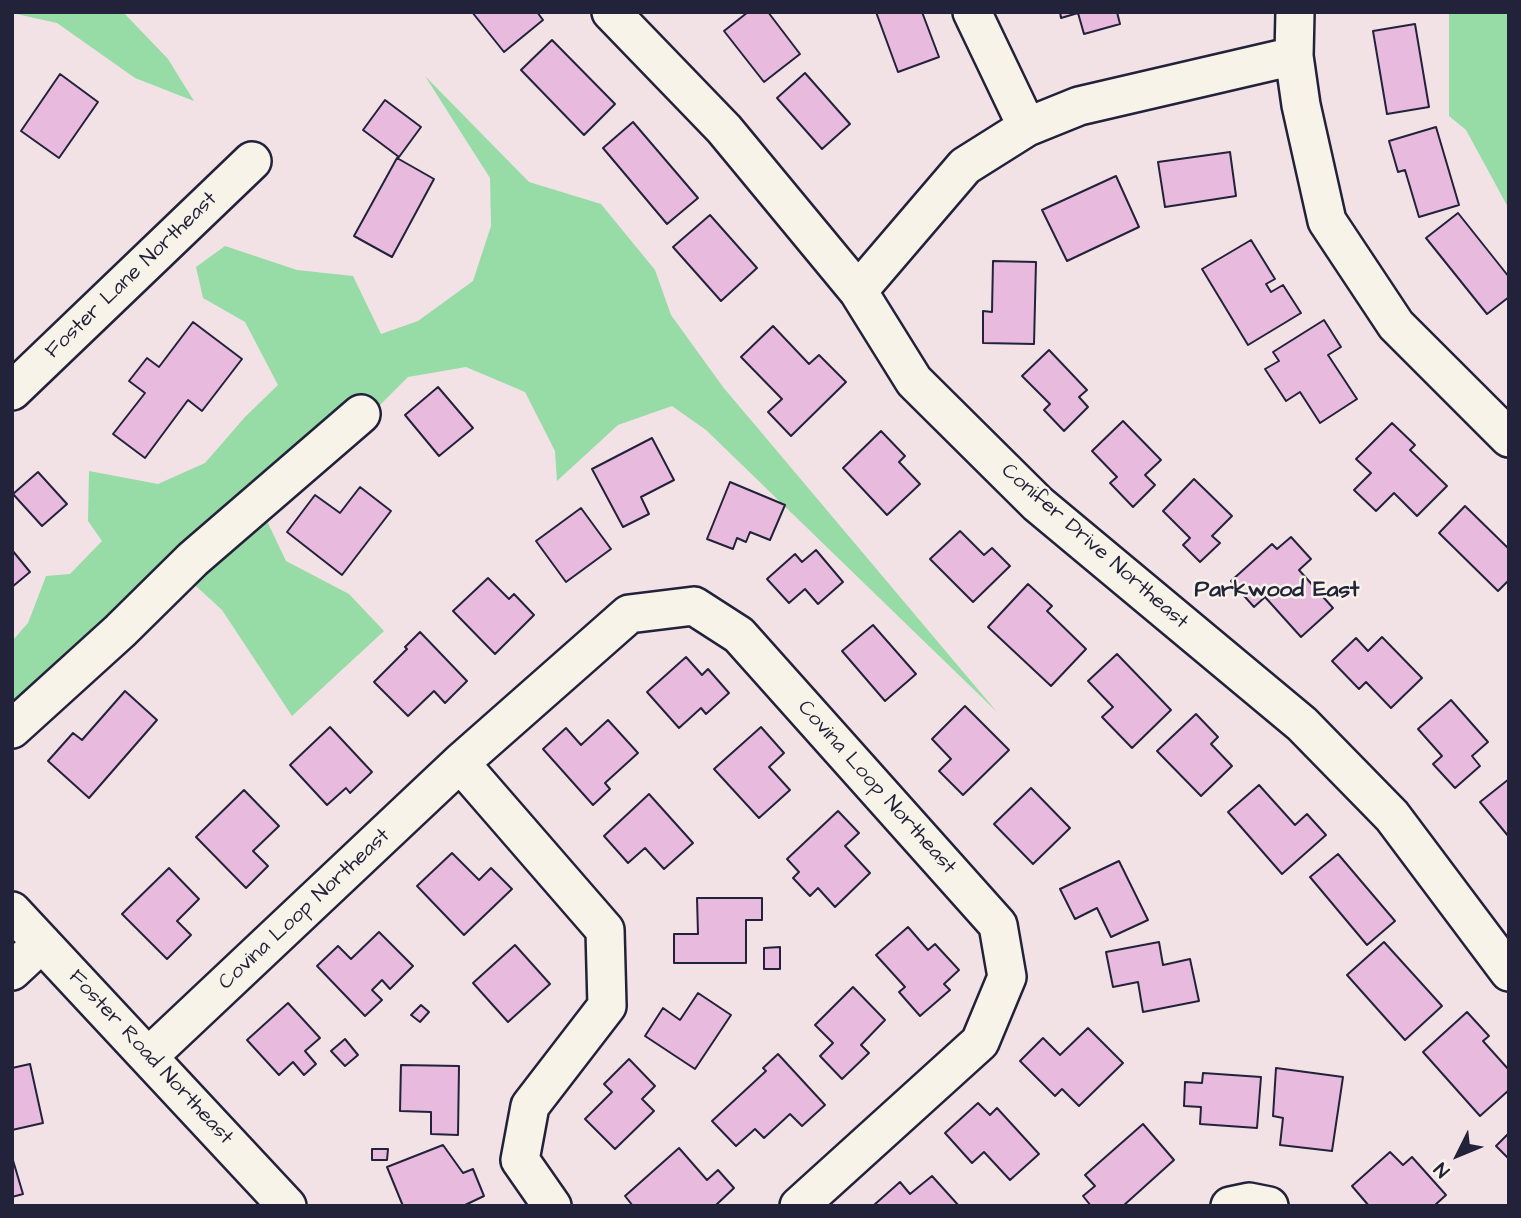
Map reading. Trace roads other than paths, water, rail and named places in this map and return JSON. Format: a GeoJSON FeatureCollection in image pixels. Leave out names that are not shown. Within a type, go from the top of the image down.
{"type":"FeatureCollection","features":[{"type":"Feature","properties":{"kind":"street","name":"Conifer Drive Northeast"},"geometry":{"type":"LineString","coordinates":[[611,12],[724,129],[858,291],[915,381],[1038,504],[1302,724],[1392,816],[1509,972]]}},
{"type":"Feature","properties":{"kind":"street"},"geometry":{"type":"LineString","coordinates":[[972,12],[1027,127]]}},
{"type":"Feature","properties":{"kind":"street"},"geometry":{"type":"LineString","coordinates":[[1294,12],[1294,57],[1301,105],[1327,221],[1396,325],[1509,438]]}},
{"type":"Feature","properties":{"kind":"street"},"geometry":{"type":"LineString","coordinates":[[858,291],[965,166],[1027,127],[1079,106],[1294,57]]}},
{"type":"Feature","properties":{"kind":"street","name":"Foster Lane Northeast"},"geometry":{"type":"LineString","coordinates":[[12,391],[252,160]]}},
{"type":"Feature","properties":{"kind":"street"},"geometry":{"type":"LineString","coordinates":[[12,730],[120,631],[193,559],[361,414]]}},
{"type":"Feature","properties":{"kind":"street","name":"Covina Loop Northeast"},"geometry":{"type":"LineString","coordinates":[[149,1056],[460,763],[629,614],[694,606],[739,635],[999,925],[1007,977],[980,1042],[799,1206]]}},
{"type":"Feature","properties":{"kind":"street"},"geometry":{"type":"LineString","coordinates":[[460,763],[605,930],[607,1006],[530,1106],[520,1160],[552,1206]]}},
{"type":"Feature","properties":{"kind":"street","name":"Foster Road Northeast"},"geometry":{"type":"LineString","coordinates":[[12,911],[287,1206]]}},
{"type":"Feature","properties":{"kind":"street"},"geometry":{"type":"LineString","coordinates":[[12,971],[42,943]]}},
{"type":"Feature","properties":{"kind":"street"},"geometry":{"type":"LineString","coordinates":[[1230,1206],[1249,1202],[1269,1206]]}},
{"type":"Feature","properties":{"kind":"district","name":"Parkwood East"},"geometry":{"type":"Point","coordinates":[1277,591]}}]}
